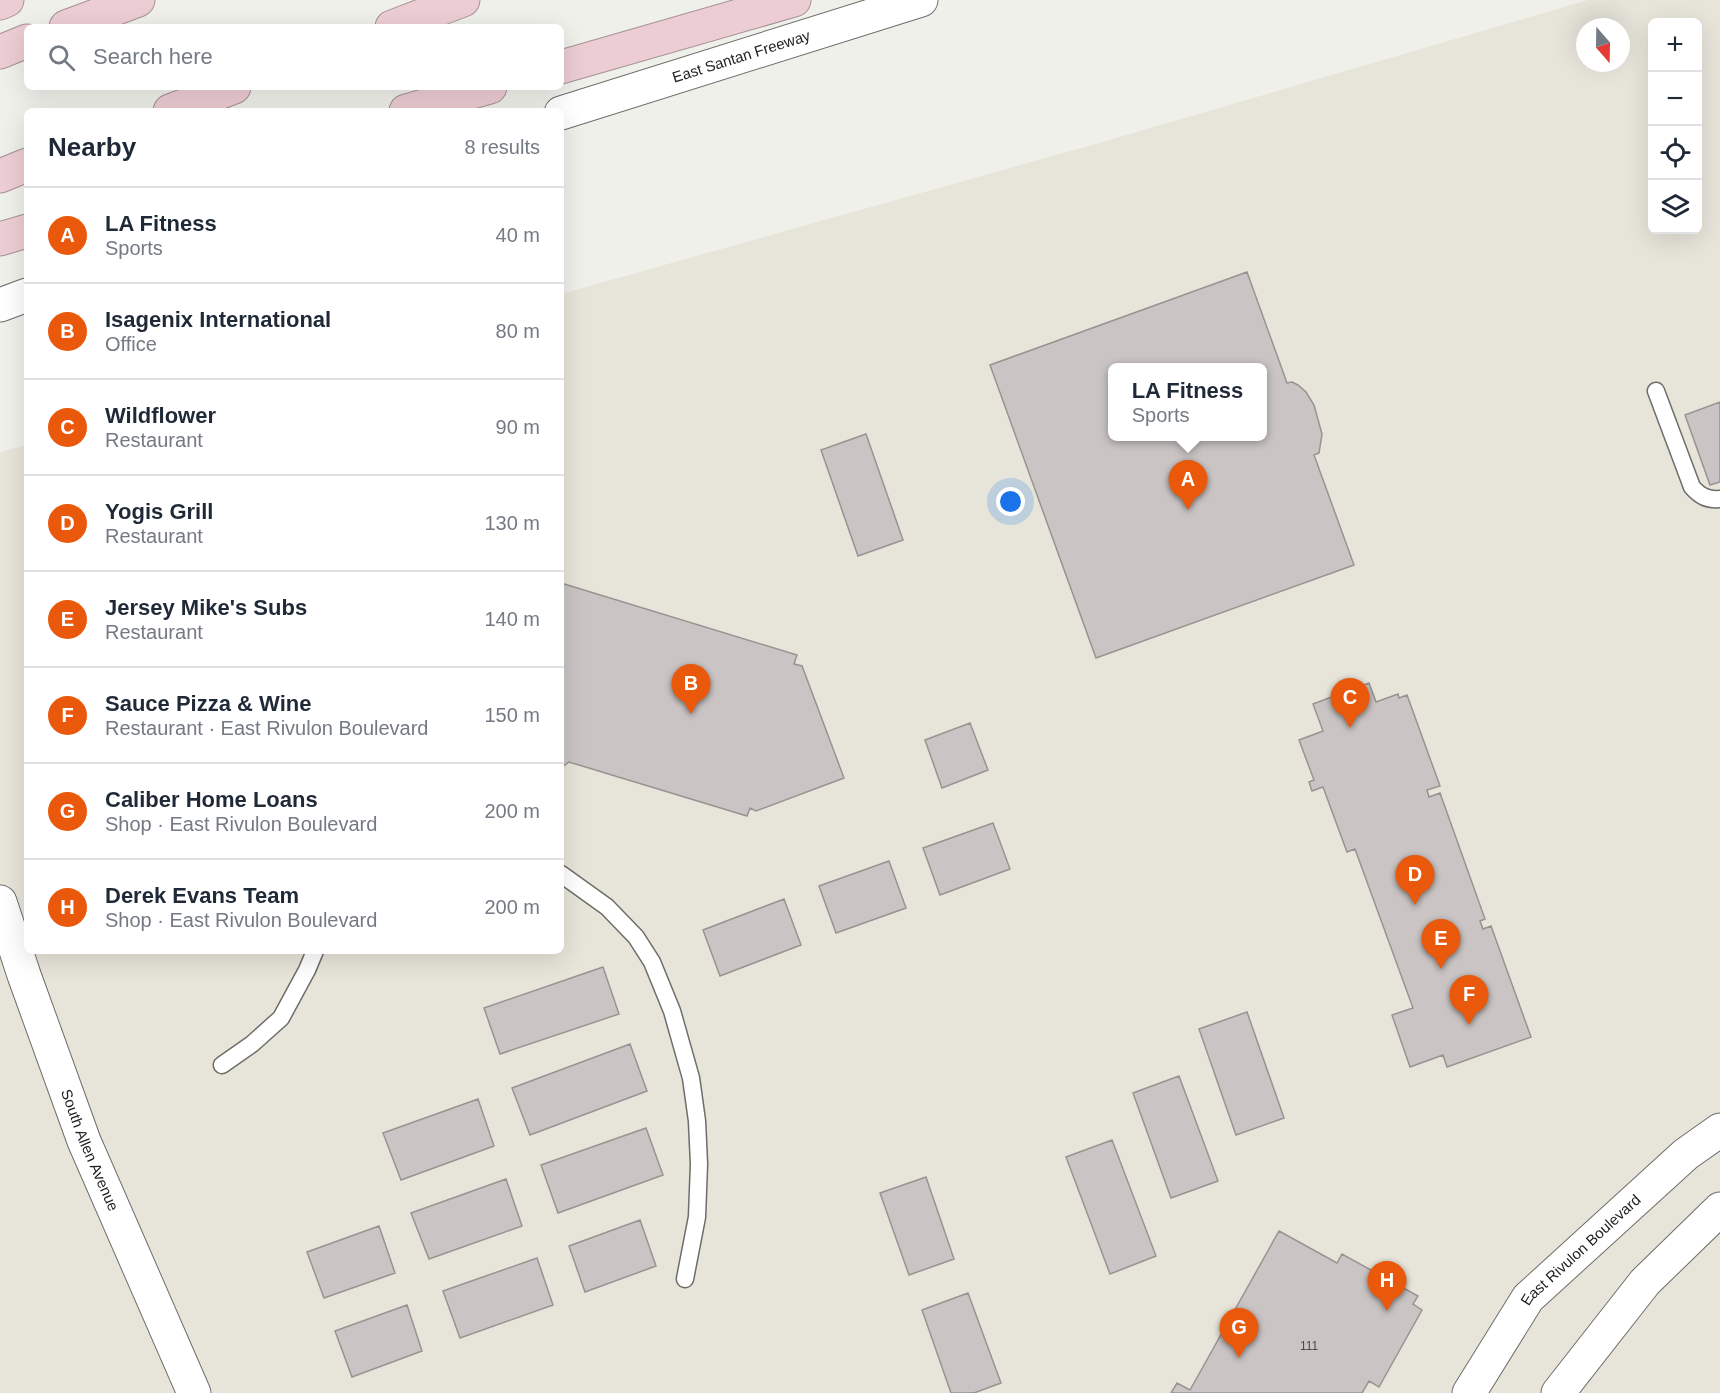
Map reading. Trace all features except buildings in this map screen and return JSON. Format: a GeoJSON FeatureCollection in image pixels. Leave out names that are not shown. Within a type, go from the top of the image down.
{"type":"FeatureCollection","features":[{"type":"Feature","properties":{"kind":"highway"},"geometry":{"type":"LineString","coordinates":[[0,3],[7,0]]}},
{"type":"Feature","properties":{"kind":"highway"},"geometry":{"type":"LineString","coordinates":[[74,24],[138,0]]}},
{"type":"Feature","properties":{"kind":"highway"},"geometry":{"type":"LineString","coordinates":[[400,24],[463,0]]}},
{"type":"Feature","properties":{"kind":"highway"},"geometry":{"type":"LineString","coordinates":[[564,66],[794,0]]}},
{"type":"Feature","properties":{"kind":"highway"},"geometry":{"type":"LineString","coordinates":[[0,52],[24,42]]}},
{"type":"Feature","properties":{"kind":"highway"},"geometry":{"type":"LineString","coordinates":[[178,108],[226,90]]}},
{"type":"Feature","properties":{"kind":"highway"},"geometry":{"type":"LineString","coordinates":[[416,108],[480,90]]}},
{"type":"Feature","properties":{"kind":"highway"},"geometry":{"type":"LineString","coordinates":[[0,176],[24,166]]}},
{"type":"Feature","properties":{"kind":"highway"},"geometry":{"type":"LineString","coordinates":[[0,239],[24,232]]}},
{"type":"Feature","properties":{"kind":"street","name":"East Santan Freeway"},"geometry":{"type":"LineString","coordinates":[[564,112],[921,0]]}},
{"type":"Feature","properties":{"kind":"street"},"geometry":{"type":"LineString","coordinates":[[0,305],[24,296]]}},
{"type":"Feature","properties":{"kind":"street","name":"South Allen Avenue"},"geometry":{"type":"LineString","coordinates":[[0,902],[84,1141],[194,1393]]}},
{"type":"Feature","properties":{"kind":"street","name":"East Rivulon Boulevard"},"geometry":{"type":"LineString","coordinates":[[1469,1393],[1528,1298],[1686,1154],[1720,1130]]}},
{"type":"Feature","properties":{"kind":"street"},"geometry":{"type":"LineString","coordinates":[[1558,1393],[1646,1282],[1720,1209]]}},
{"type":"Feature","properties":{"kind":"lane"},"geometry":{"type":"LineString","coordinates":[[1656,391],[1692,487],[1707,499],[1720,499]]}},
{"type":"Feature","properties":{"kind":"lane"},"geometry":{"type":"LineString","coordinates":[[564,876],[607,908],[636,937],[652,962],[672,1011],[691,1078],[698,1121],[697,1217],[685,1279]]}},
{"type":"Feature","properties":{"kind":"lane"},"geometry":{"type":"LineString","coordinates":[[222,1065],[252,1044],[281,1018],[314,954]]}},
{"type":"Feature","properties":{"kind":"shaded area"},"geometry":{"type":"Polygon","coordinates":[[[1588,0],[1720,0],[1720,1393],[0,1393],[0,452],[24,446],[24,954],[564,954],[564,293],[1099,143],[1588,0]]]}},
{"type":"Feature","properties":{"kind":"place","name":"LA Fitness"},"geometry":{"type":"Point","coordinates":[1188,510]}},
{"type":"Feature","properties":{"kind":"place","name":"Isagenix International"},"geometry":{"type":"Point","coordinates":[691,714]}},
{"type":"Feature","properties":{"kind":"place","name":"Wildflower"},"geometry":{"type":"Point","coordinates":[1350,728]}},
{"type":"Feature","properties":{"kind":"place","name":"Yogis Grill"},"geometry":{"type":"Point","coordinates":[1415,905]}},
{"type":"Feature","properties":{"kind":"place","name":"Jersey Mike's Subs"},"geometry":{"type":"Point","coordinates":[1441,969]}},
{"type":"Feature","properties":{"kind":"place","name":"Sauce Pizza & Wine"},"geometry":{"type":"Point","coordinates":[1469,1025]}},
{"type":"Feature","properties":{"kind":"place","name":"Derek Evans Team"},"geometry":{"type":"Point","coordinates":[1387,1311]}},
{"type":"Feature","properties":{"kind":"place","name":"Caliber Home Loans"},"geometry":{"type":"Point","coordinates":[1239,1358]}}]}
